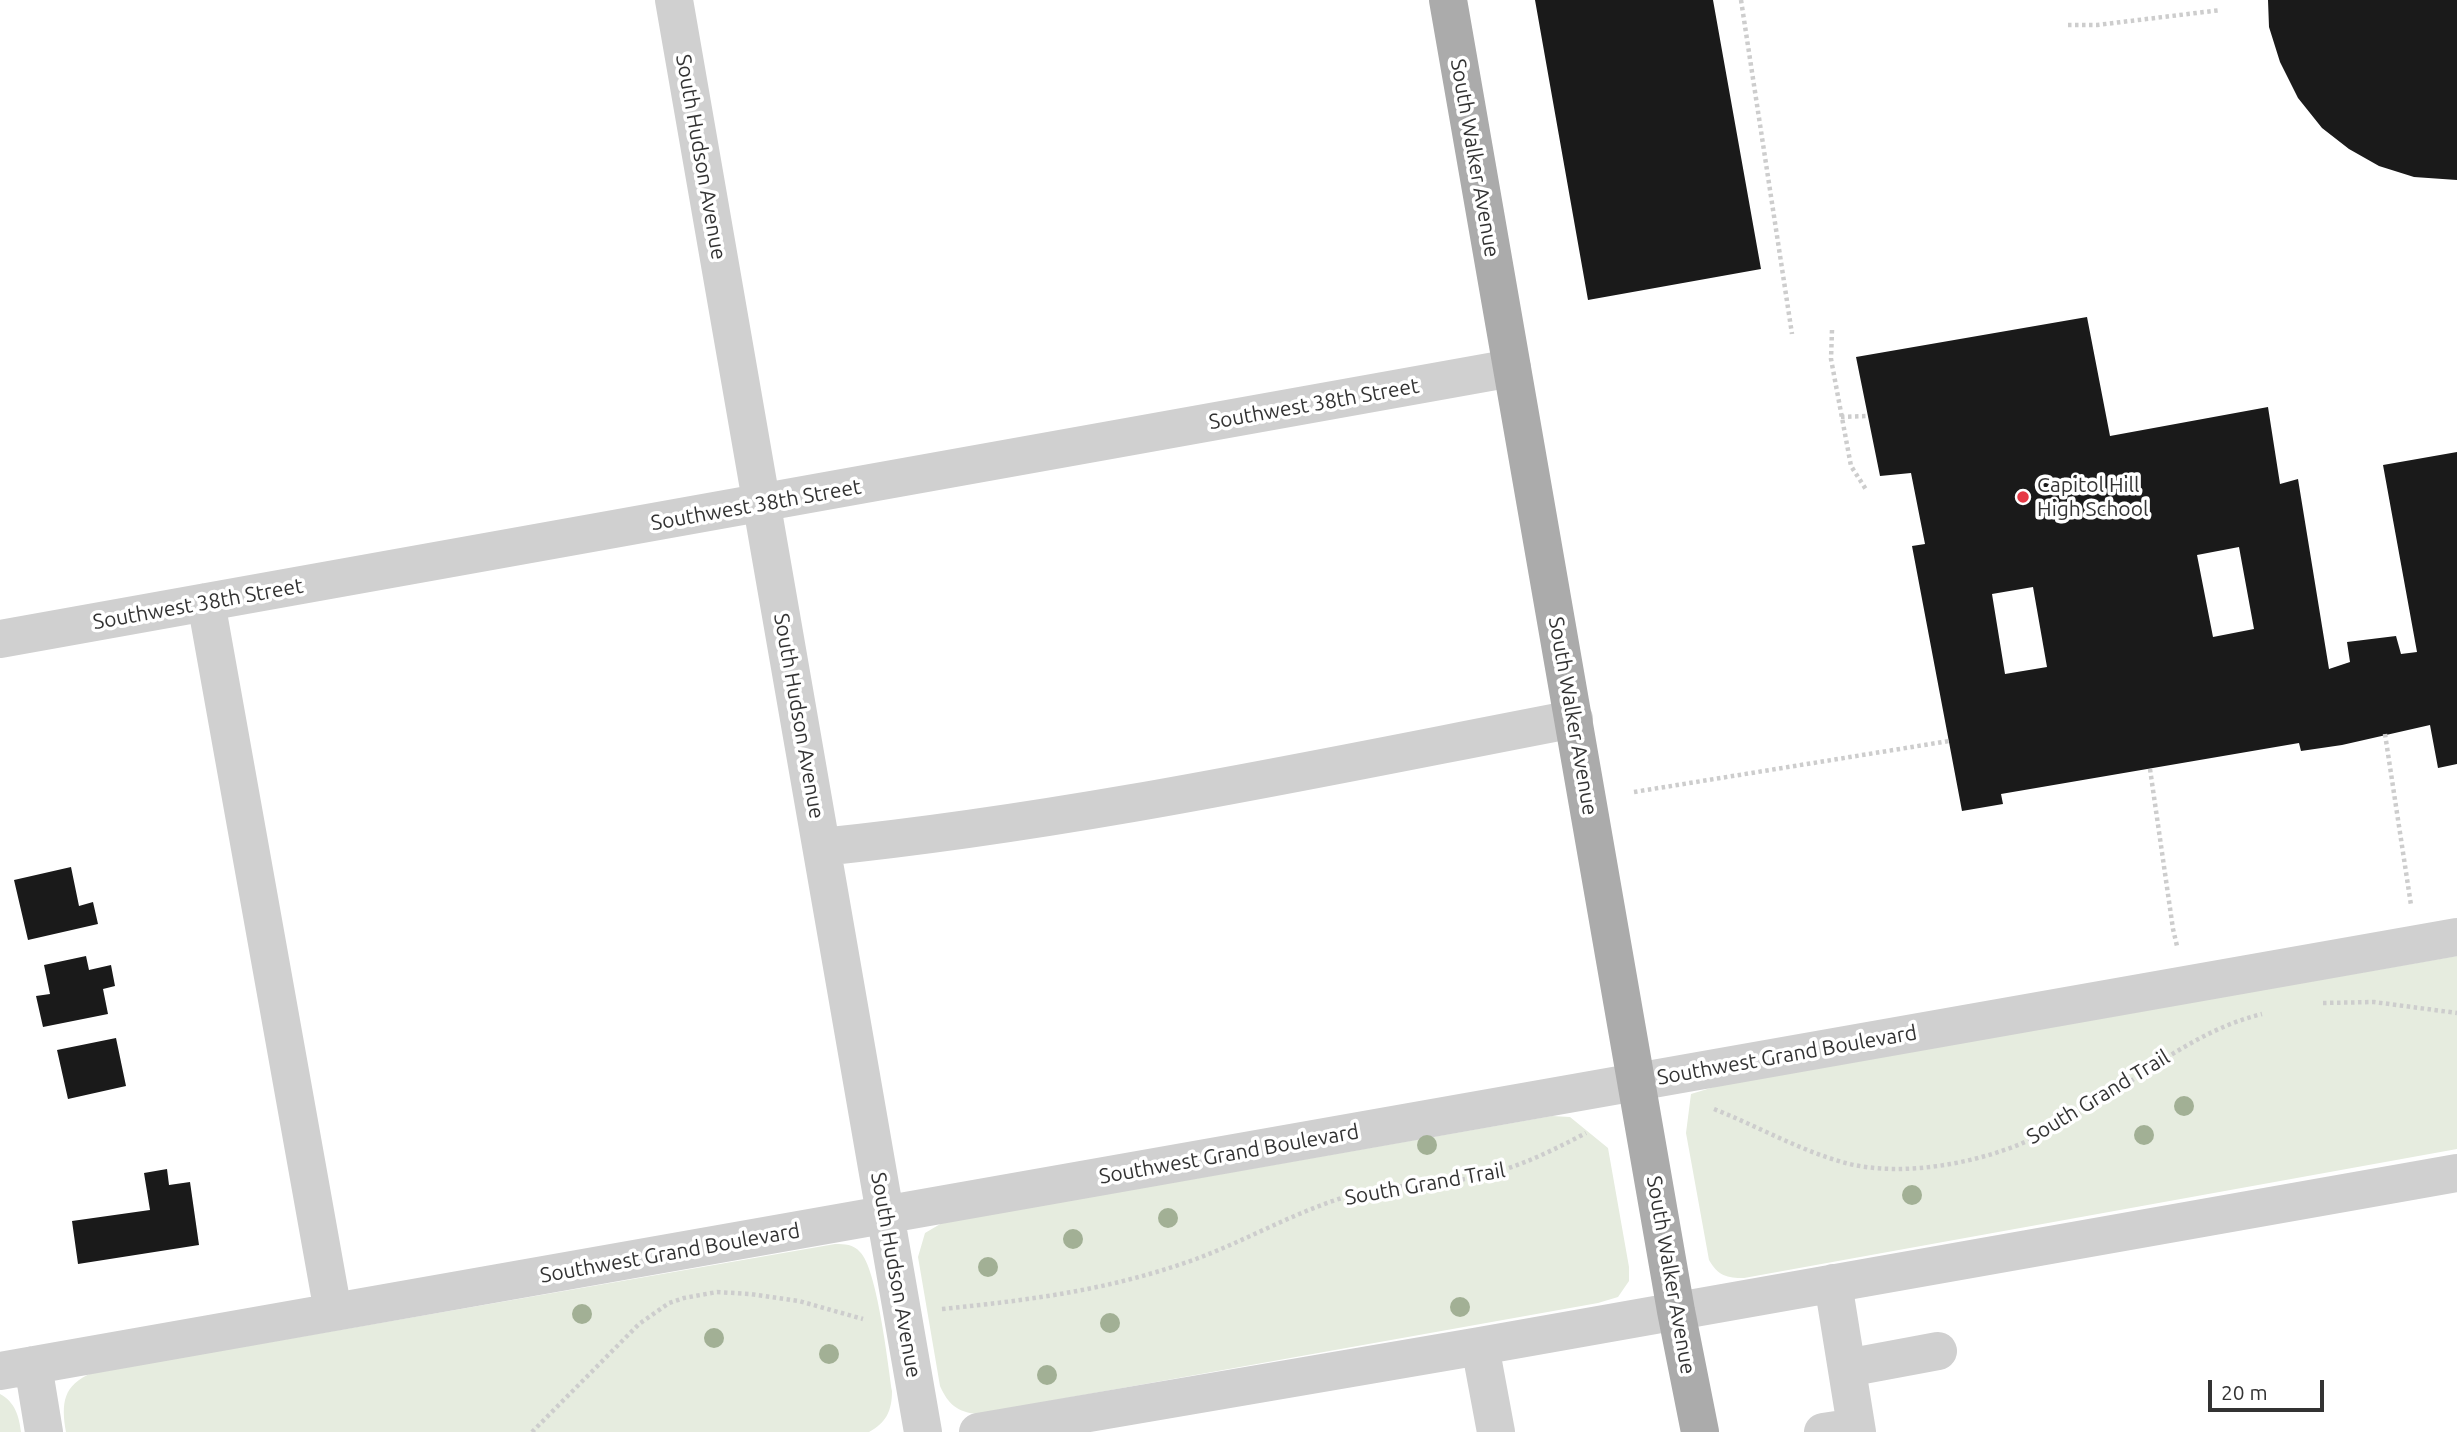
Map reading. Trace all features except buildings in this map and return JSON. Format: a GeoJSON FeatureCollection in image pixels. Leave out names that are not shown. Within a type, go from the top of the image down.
{"type":"FeatureCollection","features":[{"type":"Feature","properties":{"kind":"main road","name":"South Walker Avenue"},"geometry":{"type":"LineString","coordinates":[[1448,0],[1676,1311],[1700,1432]]}},
{"type":"Feature","properties":{"kind":"street","name":"South Hudson Avenue"},"geometry":{"type":"LineString","coordinates":[[674,0],[923,1432]]}},
{"type":"Feature","properties":{"kind":"street","name":"Southwest 38th Street"},"geometry":{"type":"LineString","coordinates":[[0,639],[1512,368]]}},
{"type":"Feature","properties":{"kind":"street"},"geometry":{"type":"LineString","coordinates":[[206,602],[333,1312]]}},
{"type":"Feature","properties":{"kind":"street"},"geometry":{"type":"LineString","coordinates":[[822,847],[922,837],[1156,801],[1574,719]]}},
{"type":"Feature","properties":{"kind":"street","name":"Southwest Grand Boulevard"},"geometry":{"type":"LineString","coordinates":[[16,1368],[2457,937]]}},
{"type":"Feature","properties":{"kind":"street"},"geometry":{"type":"LineString","coordinates":[[978,1432],[2457,1173]]}},
{"type":"Feature","properties":{"kind":"street"},"geometry":{"type":"LineString","coordinates":[[1833,1283],[1847,1368],[1845,1430]]}},
{"type":"Feature","properties":{"kind":"street"},"geometry":{"type":"LineString","coordinates":[[1480,1346],[1496,1432]]}},
{"type":"Feature","properties":{"kind":"street"},"geometry":{"type":"LineString","coordinates":[[1847,1368],[1938,1351]]}},
{"type":"Feature","properties":{"kind":"street"},"geometry":{"type":"LineString","coordinates":[[16,1368],[44,1432]]}},
{"type":"Feature","properties":{"kind":"path"},"geometry":{"type":"LineString","coordinates":[[1741,0],[1793,334]]}},
{"type":"Feature","properties":{"kind":"path"},"geometry":{"type":"LineString","coordinates":[[2068,25],[2096,25],[2221,9]]}},
{"type":"Feature","properties":{"kind":"path"},"geometry":{"type":"LineString","coordinates":[[1832,330],[1830,359],[1851,466],[1867,491]]}},
{"type":"Feature","properties":{"kind":"path"},"geometry":{"type":"LineString","coordinates":[[1841,417],[1868,416]]}},
{"type":"Feature","properties":{"kind":"path"},"geometry":{"type":"LineString","coordinates":[[2385,734],[2408,892],[2419,944]]}},
{"type":"Feature","properties":{"kind":"path"},"geometry":{"type":"LineString","coordinates":[[1634,792],[1949,741]]}},
{"type":"Feature","properties":{"kind":"path"},"geometry":{"type":"LineString","coordinates":[[2150,769],[2172,929],[2187,984]]}},
{"type":"Feature","properties":{"kind":"path"},"geometry":{"type":"LineString","coordinates":[[2315,1004],[2374,1002],[2457,1013]]}},
{"type":"Feature","properties":{"kind":"path","name":"South Grand Trail"},"geometry":{"type":"LineString","coordinates":[[1709,1107],[1804,1149],[1844,1163],[1881,1168],[1936,1166],[1990,1155],[2047,1132],[2183,1046],[2233,1023],[2272,1012]]}},
{"type":"Feature","properties":{"kind":"path","name":"South Grand Trail"},"geometry":{"type":"LineString","coordinates":[[532,1432],[639,1324],[669,1303],[684,1298],[717,1292],[750,1294],[799,1301],[862,1319],[1056,1296],[1143,1276],[1219,1250],[1348,1196],[1375,1189],[1488,1175],[1516,1168],[1584,1133],[1644,1121]]}},
{"type":"Feature","properties":{"kind":"shaded area"},"geometry":{"type":"Polygon","coordinates":[[[2457,956],[2457,1149],[1744,1278],[1723,1275],[1709,1260],[1686,1133],[1691,1094],[1727,1083],[2457,956]]]}},
{"type":"Feature","properties":{"kind":"shaded area"},"geometry":{"type":"Polygon","coordinates":[[[1552,1116],[1570,1117],[1608,1148],[1629,1267],[1629,1281],[1618,1297],[1598,1303],[977,1414],[954,1406],[940,1386],[918,1257],[925,1233],[942,1223],[1552,1116]]]}},
{"type":"Feature","properties":{"kind":"shaded area"},"geometry":{"type":"Polygon","coordinates":[[[835,1244],[855,1247],[866,1261],[881,1317],[892,1398],[884,1420],[869,1432],[66,1432],[66,1396],[75,1383],[92,1373],[835,1244]]]}},
{"type":"Feature","properties":{"kind":"shaded area"},"geometry":{"type":"Polygon","coordinates":[[[0,1394],[15,1410],[21,1432],[0,1432],[0,1394]]]}},
{"type":"Feature","properties":{"kind":"place","name":"Capitol Hill High School"},"geometry":{"type":"Point","coordinates":[2023,497]}}]}
